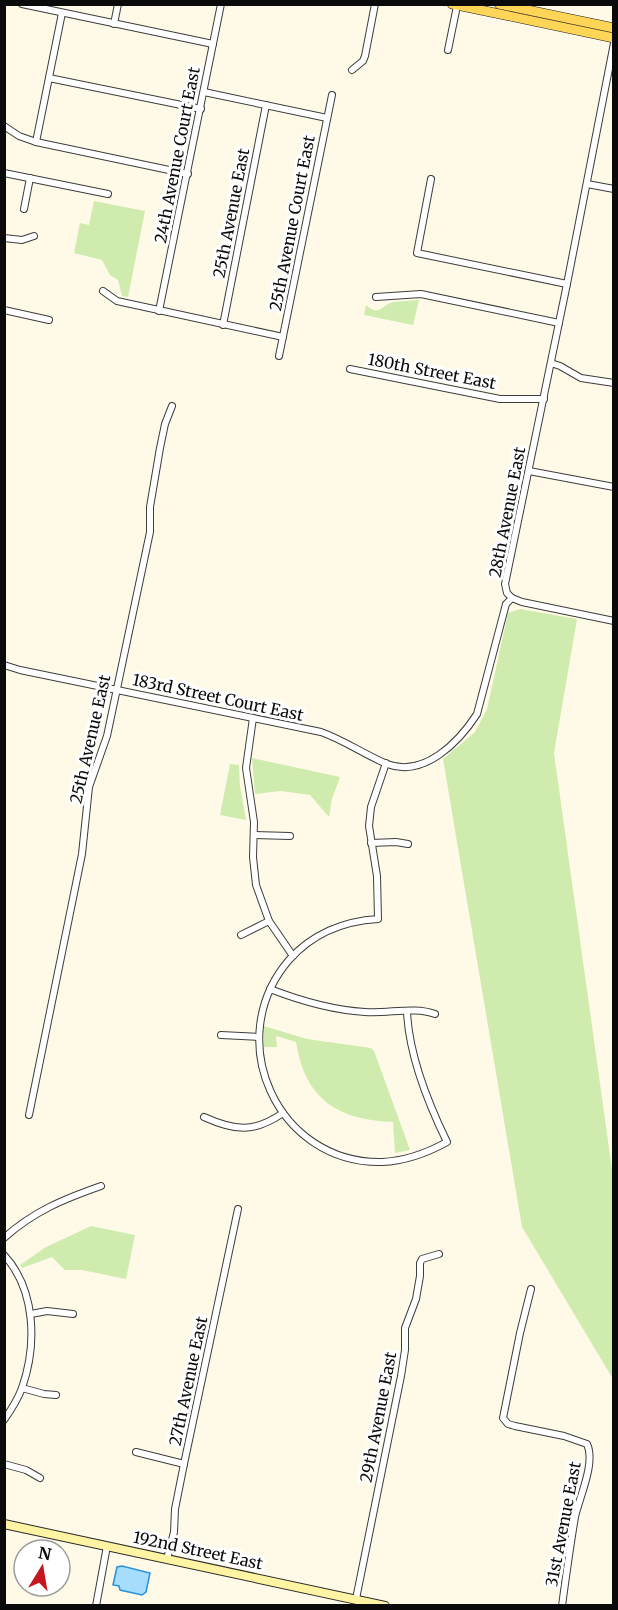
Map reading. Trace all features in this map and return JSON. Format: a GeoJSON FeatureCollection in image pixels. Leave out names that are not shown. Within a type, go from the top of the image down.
{"type":"FeatureCollection","features":[{"type":"Feature","properties":{"kind":"main road"},"geometry":{"type":"LineString","coordinates":[[454,5],[614,38]]}},
{"type":"Feature","properties":{"kind":"main road"},"geometry":{"type":"LineString","coordinates":[[504,5],[614,28]]}},
{"type":"Feature","properties":{"kind":"street"},"geometry":{"type":"LineString","coordinates":[[22,4],[213,44]]}},
{"type":"Feature","properties":{"kind":"street"},"geometry":{"type":"LineString","coordinates":[[114,24],[118,4]]}},
{"type":"Feature","properties":{"kind":"street","name":"24th Avenue Court East"},"geometry":{"type":"LineString","coordinates":[[159,311],[221,4]]}},
{"type":"Feature","properties":{"kind":"street"},"geometry":{"type":"LineString","coordinates":[[352,70],[363,61],[365,56],[375,4]]}},
{"type":"Feature","properties":{"kind":"street"},"geometry":{"type":"LineString","coordinates":[[448,50],[454,5]]}},
{"type":"Feature","properties":{"kind":"street"},"geometry":{"type":"LineString","coordinates":[[36,142],[62,13]]}},
{"type":"Feature","properties":{"kind":"street","name":"28th Avenue East"},"geometry":{"type":"LineString","coordinates":[[386,764],[416,766],[428,762],[447,748],[466,729],[481,705],[506,604],[512,598],[505,584],[614,43]]}},
{"type":"Feature","properties":{"kind":"street"},"geometry":{"type":"LineString","coordinates":[[49,78],[201,109]]}},
{"type":"Feature","properties":{"kind":"street"},"geometry":{"type":"LineString","coordinates":[[204,92],[327,118]]}},
{"type":"Feature","properties":{"kind":"street","name":"25th Avenue Court East"},"geometry":{"type":"LineString","coordinates":[[279,356],[332,95]]}},
{"type":"Feature","properties":{"kind":"street","name":"25th Avenue East"},"geometry":{"type":"LineString","coordinates":[[223,325],[266,105]]}},
{"type":"Feature","properties":{"kind":"street"},"geometry":{"type":"LineString","coordinates":[[4,126],[19,136],[36,142],[188,174]]}},
{"type":"Feature","properties":{"kind":"street"},"geometry":{"type":"LineString","coordinates":[[4,173],[108,194]]}},
{"type":"Feature","properties":{"kind":"street"},"geometry":{"type":"LineString","coordinates":[[24,209],[30,178]]}},
{"type":"Feature","properties":{"kind":"street"},"geometry":{"type":"LineString","coordinates":[[431,179],[417,253],[567,284]]}},
{"type":"Feature","properties":{"kind":"street"},"geometry":{"type":"LineString","coordinates":[[587,184],[614,189]]}},
{"type":"Feature","properties":{"kind":"street"},"geometry":{"type":"LineString","coordinates":[[4,238],[22,240],[34,236]]}},
{"type":"Feature","properties":{"kind":"street"},"geometry":{"type":"LineString","coordinates":[[103,291],[117,301],[283,338]]}},
{"type":"Feature","properties":{"kind":"street"},"geometry":{"type":"LineString","coordinates":[[376,297],[421,294],[559,323]]}},
{"type":"Feature","properties":{"kind":"street"},"geometry":{"type":"LineString","coordinates":[[4,310],[49,320]]}},
{"type":"Feature","properties":{"kind":"street"},"geometry":{"type":"LineString","coordinates":[[551,363],[581,378],[614,383]]}},
{"type":"Feature","properties":{"kind":"street","name":"180th Street East"},"geometry":{"type":"LineString","coordinates":[[350,369],[500,399],[544,399]]}},
{"type":"Feature","properties":{"kind":"street","name":"25th Avenue East"},"geometry":{"type":"LineString","coordinates":[[29,1115],[82,854],[89,787],[107,736],[150,532],[150,507],[165,424],[172,406]]}},
{"type":"Feature","properties":{"kind":"street"},"geometry":{"type":"LineString","coordinates":[[529,471],[614,487]]}},
{"type":"Feature","properties":{"kind":"street"},"geometry":{"type":"LineString","coordinates":[[512,598],[614,621]]}},
{"type":"Feature","properties":{"kind":"street","name":"183rd Street Court East"},"geometry":{"type":"LineString","coordinates":[[4,665],[321,732],[341,739],[386,764]]}},
{"type":"Feature","properties":{"kind":"street"},"geometry":{"type":"LineString","coordinates":[[254,718],[246,768],[254,835],[253,857],[256,885],[269,921],[292,956]]}},
{"type":"Feature","properties":{"kind":"street"},"geometry":{"type":"LineString","coordinates":[[386,764],[371,807],[369,826],[377,876],[378,919],[338,926],[316,938],[292,956],[270,989],[261,1015],[259,1037],[264,1075],[283,1113],[299,1130],[319,1145],[355,1159],[382,1162],[422,1154],[447,1142],[413,1054],[407,1012]]}},
{"type":"Feature","properties":{"kind":"street"},"geometry":{"type":"LineString","coordinates":[[254,835],[290,836]]}},
{"type":"Feature","properties":{"kind":"street"},"geometry":{"type":"LineString","coordinates":[[371,843],[408,844]]}},
{"type":"Feature","properties":{"kind":"street"},"geometry":{"type":"LineString","coordinates":[[241,935],[269,921]]}},
{"type":"Feature","properties":{"kind":"street"},"geometry":{"type":"LineString","coordinates":[[270,989],[330,1008],[366,1012],[424,1010],[435,1014]]}},
{"type":"Feature","properties":{"kind":"street"},"geometry":{"type":"LineString","coordinates":[[221,1035],[259,1037]]}},
{"type":"Feature","properties":{"kind":"street"},"geometry":{"type":"LineString","coordinates":[[204,1117],[228,1127],[247,1128],[265,1124],[283,1113]]}},
{"type":"Feature","properties":{"kind":"street"},"geometry":{"type":"LineString","coordinates":[[4,1238],[19,1225],[52,1204],[101,1186]]}},
{"type":"Feature","properties":{"kind":"street","name":"27th Avenue East"},"geometry":{"type":"LineString","coordinates":[[167,1559],[174,1532],[175,1509],[184,1464],[238,1209]]}},
{"type":"Feature","properties":{"kind":"street","name":"29th Avenue East"},"geometry":{"type":"LineString","coordinates":[[356,1599],[401,1376],[405,1350],[405,1328],[416,1299],[420,1263],[422,1259],[439,1254]]}},
{"type":"Feature","properties":{"kind":"street"},"geometry":{"type":"LineString","coordinates":[[4,1256],[14,1266],[22,1282],[30,1314],[29,1359],[22,1389],[4,1420]]}},
{"type":"Feature","properties":{"kind":"street","name":"31st Avenue East"},"geometry":{"type":"LineString","coordinates":[[531,1290],[503,1418],[515,1426],[576,1440],[589,1447],[588,1470],[576,1515],[562,1605]]}},
{"type":"Feature","properties":{"kind":"street"},"geometry":{"type":"LineString","coordinates":[[30,1314],[47,1311],[73,1314]]}},
{"type":"Feature","properties":{"kind":"street"},"geometry":{"type":"LineString","coordinates":[[22,1389],[44,1395],[57,1395]]}},
{"type":"Feature","properties":{"kind":"street"},"geometry":{"type":"LineString","coordinates":[[136,1452],[184,1464]]}},
{"type":"Feature","properties":{"kind":"street"},"geometry":{"type":"LineString","coordinates":[[4,1464],[26,1470],[40,1478]]}},
{"type":"Feature","properties":{"kind":"street","name":"192nd Street East"},"geometry":{"type":"LineString","coordinates":[[4,1524],[385,1605]]}},
{"type":"Feature","properties":{"kind":"street"},"geometry":{"type":"LineString","coordinates":[[96,1605],[107,1546]]}},
{"type":"Feature","properties":{"kind":"green space"},"geometry":{"type":"Polygon","coordinates":[[[94,201],[145,211],[128,297],[122,296],[118,280],[110,275],[102,260],[74,253],[80,223],[89,225],[94,201]]]}},
{"type":"Feature","properties":{"kind":"green space"},"geometry":{"type":"Polygon","coordinates":[[[419,300],[413,325],[364,315],[366,305],[378,310],[393,302],[419,300]]]}},
{"type":"Feature","properties":{"kind":"green space"},"geometry":{"type":"Polygon","coordinates":[[[520,609],[577,619],[554,753],[613,1177],[613,1379],[522,1227],[443,759],[475,732],[487,709],[508,613],[520,609]]]}},
{"type":"Feature","properties":{"kind":"green space"},"geometry":{"type":"Polygon","coordinates":[[[252,758],[340,777],[332,799],[329,817],[310,795],[281,791],[255,794],[252,758]]]}},
{"type":"Feature","properties":{"kind":"green space"},"geometry":{"type":"Polygon","coordinates":[[[230,764],[239,765],[246,820],[220,815],[230,764]]]}},
{"type":"Feature","properties":{"kind":"green space"},"geometry":{"type":"Polygon","coordinates":[[[264,1026],[307,1039],[371,1048],[410,1150],[395,1153],[393,1122],[355,1117],[327,1103],[307,1078],[300,1062],[296,1042],[276,1036],[277,1047],[264,1047],[264,1026]]]}},
{"type":"Feature","properties":{"kind":"green space"},"geometry":{"type":"Polygon","coordinates":[[[91,1226],[135,1235],[126,1279],[82,1270],[65,1270],[52,1257],[22,1268],[20,1265],[46,1247],[91,1226]]]}},
{"type":"Feature","properties":{"kind":"water"},"geometry":{"type":"Polygon","coordinates":[[[122,1566],[150,1573],[146,1592],[142,1595],[120,1590],[119,1586],[113,1585],[117,1567],[122,1566]]]}}]}
